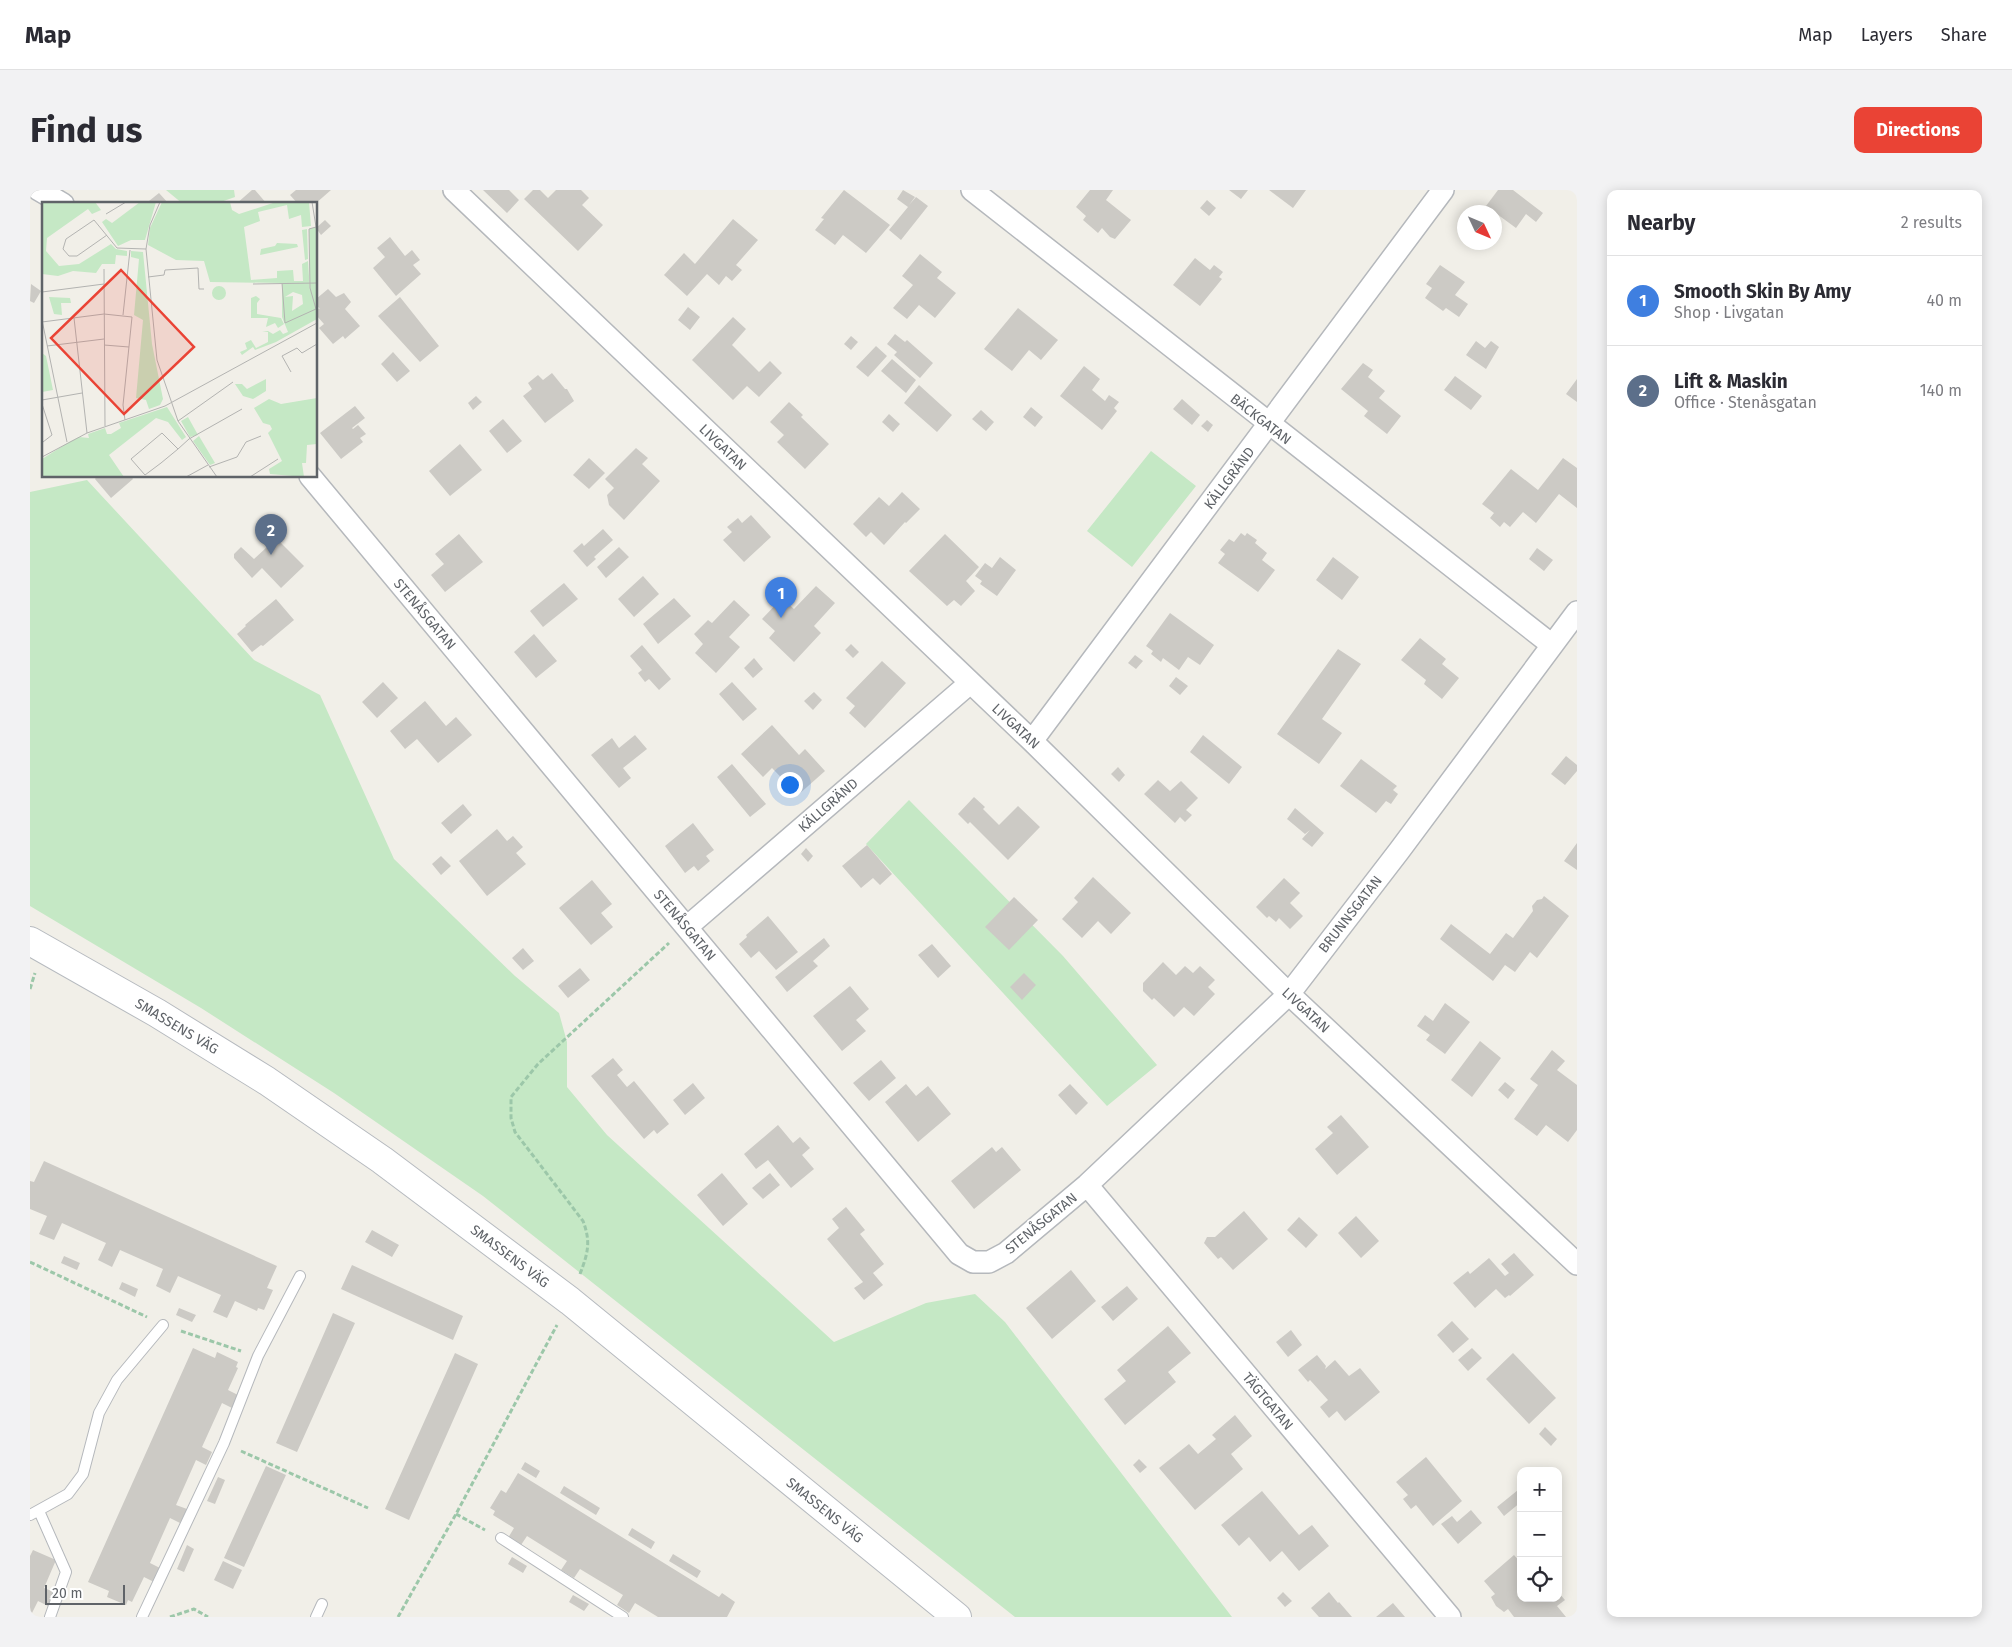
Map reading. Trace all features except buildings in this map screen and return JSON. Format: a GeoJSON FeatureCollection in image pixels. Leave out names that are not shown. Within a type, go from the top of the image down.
{"type":"FeatureCollection","features":[{"type":"Feature","properties":{"kind":"street"},"geometry":{"type":"LineString","coordinates":[[39,190],[60,202]]}},
{"type":"Feature","properties":{"kind":"street","name":"LIVGATAN"},"geometry":{"type":"LineString","coordinates":[[454,190],[1032,741],[1289,994],[1577,1264]]}},
{"type":"Feature","properties":{"kind":"street","name":"BÄCKGATAN"},"geometry":{"type":"LineString","coordinates":[[972,190],[1552,646]]}},
{"type":"Feature","properties":{"kind":"street","name":"KÄLLGRÄND"},"geometry":{"type":"LineString","coordinates":[[1032,741],[1443,190]]}},
{"type":"Feature","properties":{"kind":"street","name":"STENÅSGATAN"},"geometry":{"type":"LineString","coordinates":[[312,478],[959,1254],[973,1262],[989,1262],[1006,1253],[1087,1185]]}},
{"type":"Feature","properties":{"kind":"street","name":"BRUNNSGATAN"},"geometry":{"type":"LineString","coordinates":[[1087,1185],[1289,994],[1405,843],[1577,612]]}},
{"type":"Feature","properties":{"kind":"street","name":"KÄLLGRÄND"},"geometry":{"type":"LineString","coordinates":[[687,927],[970,683]]}},
{"type":"Feature","properties":{"kind":"street","name":"SMASSENS VÄG"},"geometry":{"type":"LineString","coordinates":[[30,941],[158,1013],[267,1081],[382,1160],[570,1301],[957,1617]]}},
{"type":"Feature","properties":{"kind":"street","name":"TÄGTGATAN"},"geometry":{"type":"LineString","coordinates":[[1087,1185],[1450,1617]]}},
{"type":"Feature","properties":{"kind":"lane"},"geometry":{"type":"LineString","coordinates":[[142,1617],[224,1443],[258,1356],[300,1276]]}},
{"type":"Feature","properties":{"kind":"lane"},"geometry":{"type":"LineString","coordinates":[[50,1617],[66,1572],[35,1513],[68,1494],[83,1474],[99,1413],[117,1380],[163,1325]]}},
{"type":"Feature","properties":{"kind":"lane"},"geometry":{"type":"LineString","coordinates":[[501,1538],[623,1617]]}},
{"type":"Feature","properties":{"kind":"lane"},"geometry":{"type":"LineString","coordinates":[[316,1617],[322,1604]]}},
{"type":"Feature","properties":{"kind":"path"},"geometry":{"type":"LineString","coordinates":[[398,1617],[456,1514],[570,1301],[588,1254],[587,1234],[582,1221],[515,1132],[511,1118],[511,1097],[538,1064],[687,927]]}},
{"type":"Feature","properties":{"kind":"path"},"geometry":{"type":"LineString","coordinates":[[30,1262],[163,1325],[258,1356]]}},
{"type":"Feature","properties":{"kind":"path"},"geometry":{"type":"LineString","coordinates":[[224,1443],[368,1508]]}},
{"type":"Feature","properties":{"kind":"path"},"geometry":{"type":"LineString","coordinates":[[456,1514],[501,1538]]}},
{"type":"Feature","properties":{"kind":"path"},"geometry":{"type":"LineString","coordinates":[[170,1617],[194,1609],[208,1617]]}},
{"type":"Feature","properties":{"kind":"green space"},"geometry":{"type":"Polygon","coordinates":[[[166,190],[234,190],[235,197],[221,202],[181,202],[166,190]]]}},
{"type":"Feature","properties":{"kind":"green space"},"geometry":{"type":"Polygon","coordinates":[[[1151,451],[1196,486],[1132,567],[1087,531],[1151,451]]]}},
{"type":"Feature","properties":{"kind":"green space"},"geometry":{"type":"Polygon","coordinates":[[[87,480],[254,660],[320,695],[394,859],[515,976],[559,1013],[567,1042],[567,1087],[607,1135],[834,1342],[926,1303],[975,1294],[1005,1322],[1232,1617],[1015,1617],[483,1196],[334,1093],[201,1008],[30,906],[30,492],[87,480]]]}},
{"type":"Feature","properties":{"kind":"green space"},"geometry":{"type":"Polygon","coordinates":[[[909,800],[1063,956],[1157,1065],[1107,1106],[866,844],[909,800]]]}},
{"type":"Feature","properties":{"kind":"place","name":"Lift & Maskin"},"geometry":{"type":"Point","coordinates":[271,555]}},
{"type":"Feature","properties":{"kind":"place","name":"Smooth Skin By Amy"},"geometry":{"type":"Point","coordinates":[781,618]}}]}
